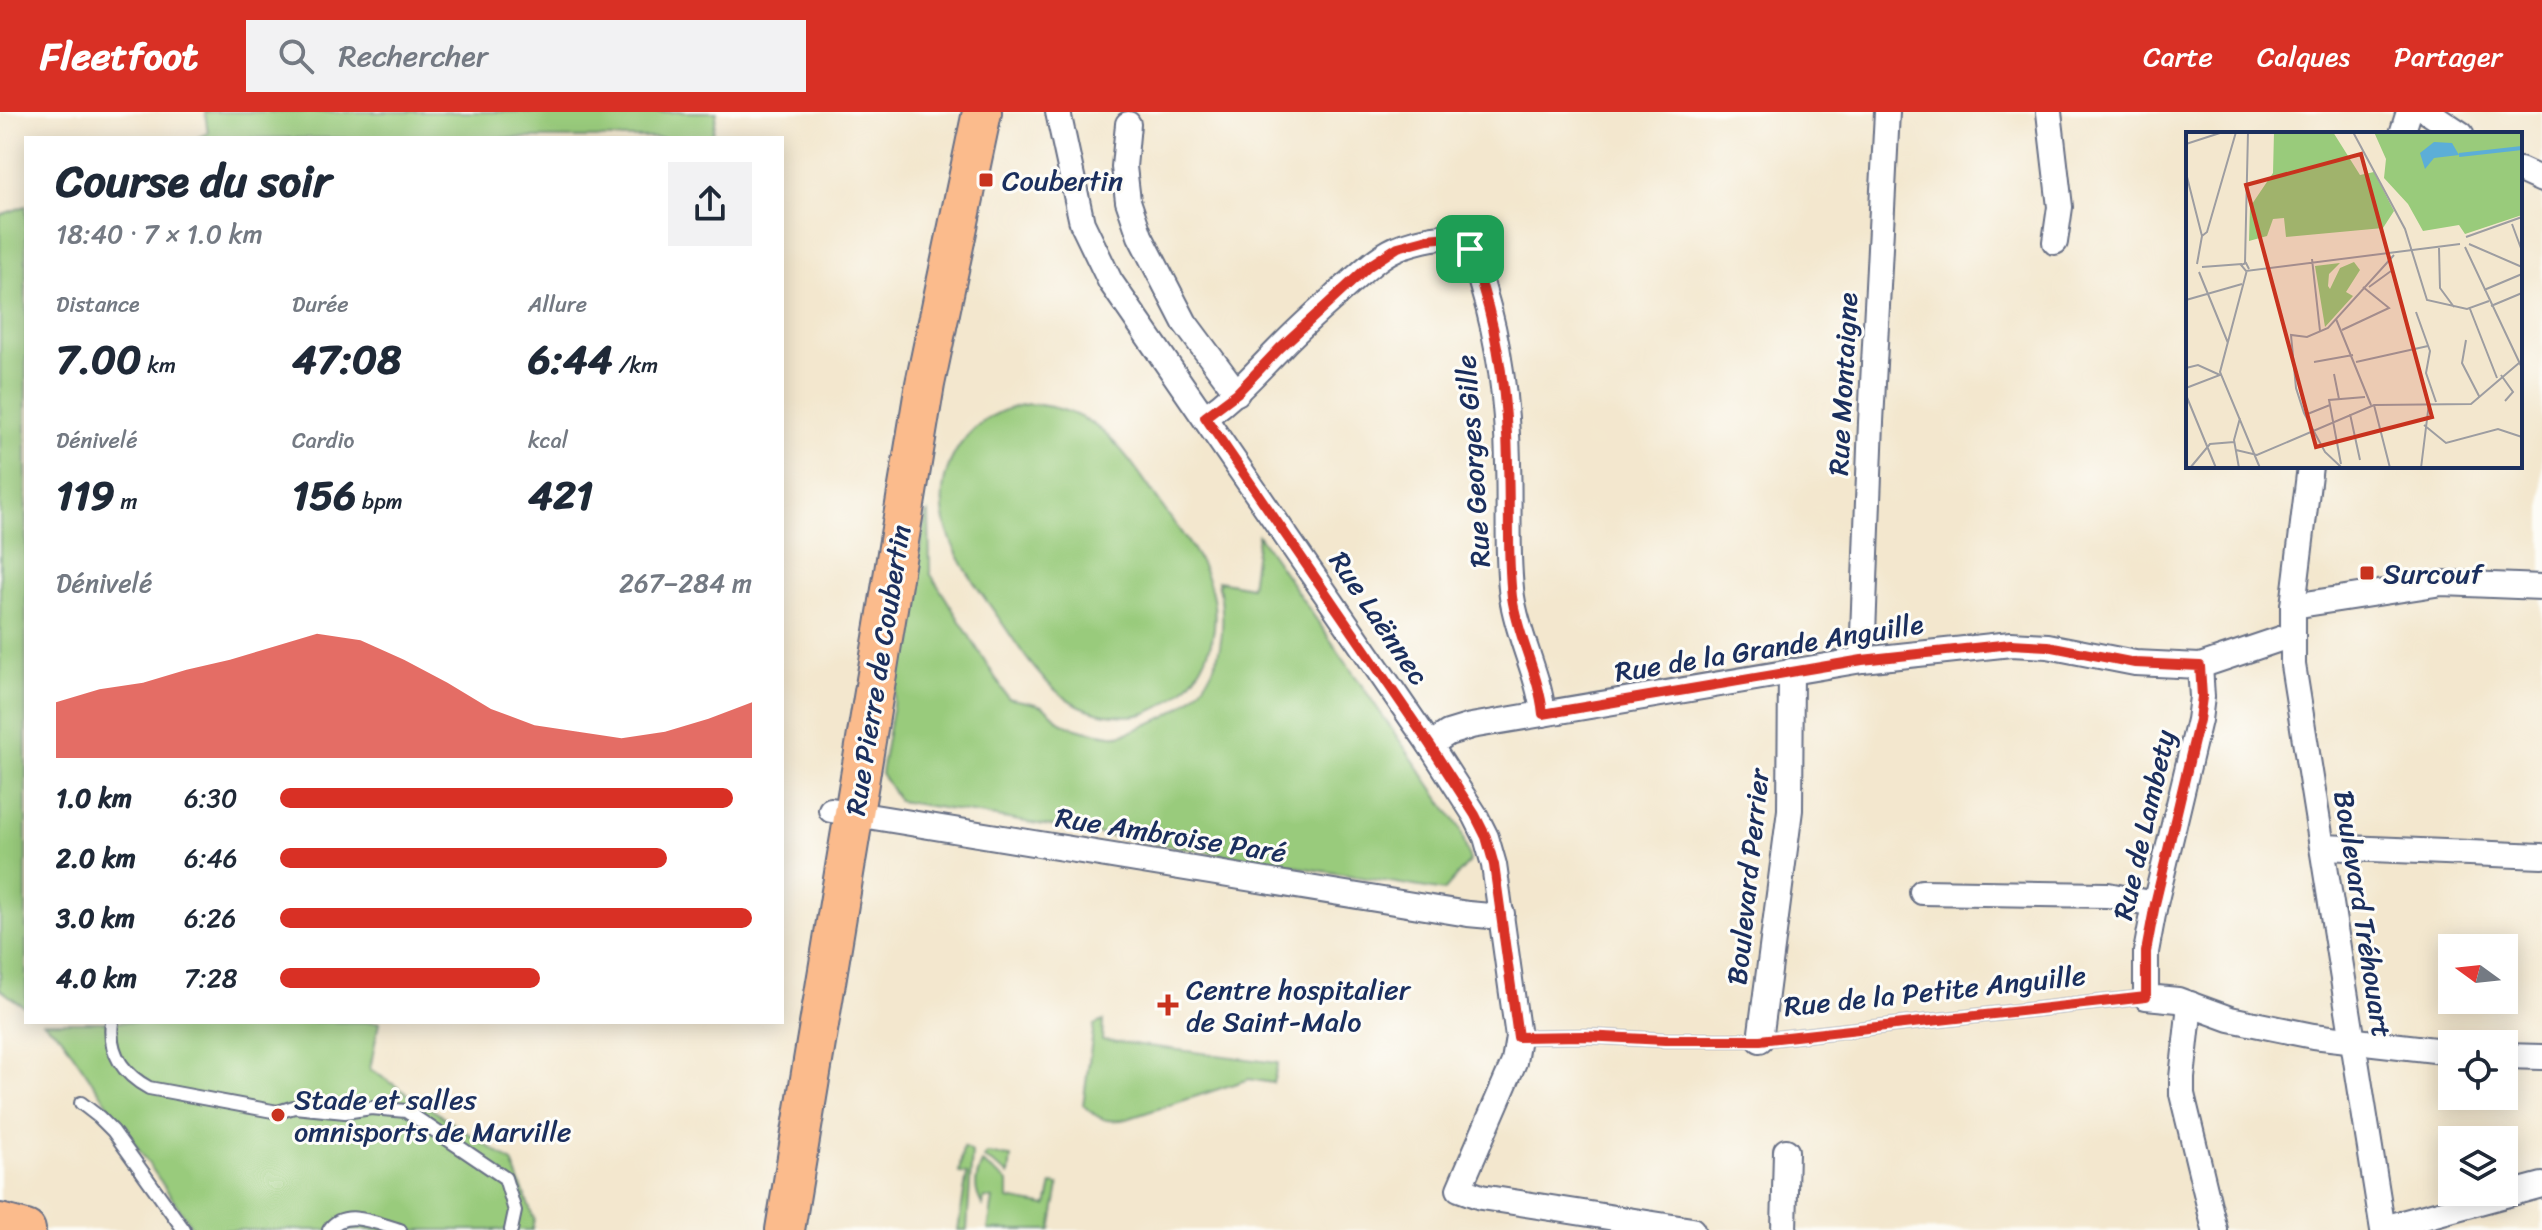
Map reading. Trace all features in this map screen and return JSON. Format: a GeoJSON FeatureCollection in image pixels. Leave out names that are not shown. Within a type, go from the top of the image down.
{"type":"FeatureCollection","features":[{"type":"Feature","properties":{"kind":"main road","name":"Rue Pierre de Coubertin"},"geometry":{"type":"LineString","coordinates":[[785,1230],[898,410],[958,112]]}},
{"type":"Feature","properties":{"kind":"main road","name":"Rue Pierre de Coubertin"},"geometry":{"type":"LineString","coordinates":[[762,1230],[925,384],[982,112]]}},
{"type":"Feature","properties":{"kind":"main road"},"geometry":{"type":"LineString","coordinates":[[0,1223],[26,1230]]}},
{"type":"Feature","properties":{"kind":"street","name":"Rue Laënnec"},"geometry":{"type":"LineString","coordinates":[[1058,112],[1082,223],[1110,281],[1430,745],[1486,837],[1502,914],[1518,1037],[1514,1062],[1459,1189],[1481,1197],[1692,1230]]}},
{"type":"Feature","properties":{"kind":"street","name":"Rue Montaigne"},"geometry":{"type":"LineString","coordinates":[[1862,660],[1887,112]]}},
{"type":"Feature","properties":{"kind":"street"},"geometry":{"type":"LineString","coordinates":[[2049,112],[2060,207],[2055,242]]}},
{"type":"Feature","properties":{"kind":"street"},"geometry":{"type":"LineString","coordinates":[[2403,132],[2409,112]]}},
{"type":"Feature","properties":{"kind":"street"},"geometry":{"type":"LineString","coordinates":[[2428,112],[2458,132]]}},
{"type":"Feature","properties":{"kind":"street"},"geometry":{"type":"LineString","coordinates":[[1128,124],[1124,167],[1128,201],[1140,236],[1185,323],[1237,393]]}},
{"type":"Feature","properties":{"kind":"street"},"geometry":{"type":"LineString","coordinates":[[2522,171],[2542,180]]}},
{"type":"Feature","properties":{"kind":"street","name":"Rue Georges Gille"},"geometry":{"type":"LineString","coordinates":[[1205,417],[1237,393],[1280,348],[1369,266],[1398,247],[1449,237],[1470,249],[1486,301],[1504,400],[1509,553],[1516,625],[1542,701],[1543,714]]}},
{"type":"Feature","properties":{"kind":"street","name":"Boulevard Tréhouart"},"geometry":{"type":"LineString","coordinates":[[2310,468],[2293,606],[2293,665],[2385,1230]]}},
{"type":"Feature","properties":{"kind":"street"},"geometry":{"type":"LineString","coordinates":[[2293,606],[2442,583],[2542,587]]}},
{"type":"Feature","properties":{"kind":"street"},"geometry":{"type":"LineString","coordinates":[[2208,663],[2292,635]]}},
{"type":"Feature","properties":{"kind":"street","name":"Rue de la Grande Anguille"},"geometry":{"type":"LineString","coordinates":[[1430,745],[1448,733],[1471,726],[1862,660],[2011,644],[2048,646],[2135,663],[2208,663]]}},
{"type":"Feature","properties":{"kind":"street","name":"Rue de Lambety"},"geometry":{"type":"LineString","coordinates":[[2146,997],[2146,952],[2199,720],[2208,663]]}},
{"type":"Feature","properties":{"kind":"street","name":"Boulevard Perrier"},"geometry":{"type":"LineString","coordinates":[[1760,1040],[1790,810],[1791,671]]}},
{"type":"Feature","properties":{"kind":"street","name":"Rue Ambroise Paré"},"geometry":{"type":"LineString","coordinates":[[843,812],[1468,914],[1502,914]]}},
{"type":"Feature","properties":{"kind":"street"},"geometry":{"type":"LineString","coordinates":[[2323,847],[2542,856]]}},
{"type":"Feature","properties":{"kind":"street"},"geometry":{"type":"LineString","coordinates":[[1922,892],[2108,895],[2155,904]]}},
{"type":"Feature","properties":{"kind":"street","name":"Rue de la Petite Anguille"},"geometry":{"type":"LineString","coordinates":[[2146,997],[2163,997],[2230,1019],[2352,1042],[2438,1051]]}},
{"type":"Feature","properties":{"kind":"street"},"geometry":{"type":"LineString","coordinates":[[2190,1004],[2182,1094],[2215,1230]]}},
{"type":"Feature","properties":{"kind":"street"},"geometry":{"type":"LineString","coordinates":[[2518,1056],[2542,1057]]}},
{"type":"Feature","properties":{"kind":"street"},"geometry":{"type":"LineString","coordinates":[[1784,1230],[1786,1151]]}},
{"type":"Feature","properties":{"kind":"street"},"geometry":{"type":"LineString","coordinates":[[2385,1230],[2542,1185]]}},
{"type":"Feature","properties":{"kind":"lane","name":"Rue de la Petite Anguille"},"geometry":{"type":"LineString","coordinates":[[1518,1037],[1760,1040],[2146,997]]}},
{"type":"Feature","properties":{"kind":"lane"},"geometry":{"type":"LineString","coordinates":[[112,1024],[112,1046],[117,1061],[149,1088],[278,1112],[294,1107],[345,1112],[371,1108],[406,1111],[505,1178],[515,1211],[511,1230]]}},
{"type":"Feature","properties":{"kind":"lane"},"geometry":{"type":"LineString","coordinates":[[81,1103],[113,1131],[184,1230]]}},
{"type":"Feature","properties":{"kind":"lane"},"geometry":{"type":"LineString","coordinates":[[329,1230],[340,1219],[354,1218],[400,1230]]}},
{"type":"Feature","properties":{"kind":"green space"},"geometry":{"type":"Polygon","coordinates":[[[205,112],[717,112],[712,136],[201,136],[208,133],[205,112]]]}},
{"type":"Feature","properties":{"kind":"green space"},"geometry":{"type":"Polygon","coordinates":[[[24,207],[24,1007],[0,989],[0,215],[24,207]]]}},
{"type":"Feature","properties":{"kind":"green space"},"geometry":{"type":"Polygon","coordinates":[[[1029,404],[1075,414],[1108,437],[1136,468],[1187,540],[1207,577],[1215,618],[1206,657],[1184,690],[1149,712],[1126,716],[1092,711],[1059,693],[1032,666],[967,571],[949,535],[943,501],[945,480],[961,444],[990,417],[1029,404]]]}},
{"type":"Feature","properties":{"kind":"green space"},"geometry":{"type":"Polygon","coordinates":[[[929,512],[930,573],[1008,698],[1040,705],[1068,725],[1115,735],[1169,714],[1188,702],[1202,686],[1213,669],[1219,650],[1222,606],[1218,581],[1251,587],[1258,535],[1460,828],[1470,861],[1444,891],[899,801],[881,773],[926,514],[929,512]]]}},
{"type":"Feature","properties":{"kind":"green space"},"geometry":{"type":"Polygon","coordinates":[[[1103,1021],[1102,1040],[1278,1063],[1273,1083],[1249,1079],[1130,1118],[1116,1121],[1104,1119],[1083,1105],[1094,1025],[1103,1021]]]}},
{"type":"Feature","properties":{"kind":"green space","name":"Stade et salles omnisports de Marville"},"geometry":{"type":"Polygon","coordinates":[[[46,1024],[379,1024],[370,1069],[512,1162],[534,1219],[532,1230],[194,1230],[61,1036],[46,1024]]]}},
{"type":"Feature","properties":{"kind":"green space"},"geometry":{"type":"Polygon","coordinates":[[[963,1147],[972,1152],[967,1230],[958,1230],[967,1174],[959,1173],[963,1147]]]}},
{"type":"Feature","properties":{"kind":"green space"},"geometry":{"type":"Polygon","coordinates":[[[986,1154],[1011,1157],[1009,1175],[984,1158],[986,1154]]]}},
{"type":"Feature","properties":{"kind":"green space"},"geometry":{"type":"Polygon","coordinates":[[[982,1163],[1008,1182],[1008,1199],[1047,1206],[1052,1184],[1059,1185],[1051,1230],[988,1230],[993,1199],[984,1198],[983,1206],[976,1190],[982,1163]]]}},
{"type":"Feature","properties":{"kind":"place","name":"Coubertin"},"geometry":{"type":"Point","coordinates":[986,180]}},
{"type":"Feature","properties":{"kind":"place","name":"Surcouf"},"geometry":{"type":"Point","coordinates":[2367,573]}},
{"type":"Feature","properties":{"kind":"place","name":"Centre hospitalier de Saint-Malo"},"geometry":{"type":"Point","coordinates":[1168,1005]}},
{"type":"Feature","properties":{"kind":"place","name":"Stade et salles omnisports de Marville"},"geometry":{"type":"Point","coordinates":[278,1115]}},
{"type":"Feature","properties":{"kind":"route"},"geometry":{"type":"LineString","coordinates":[[1449,237],[1470,249],[1486,301],[1504,400],[1509,553],[1516,625],[1542,701],[1543,714],[1862,660],[2011,644],[2048,646],[2135,663],[2200,666],[2202,697],[2199,720],[2155,904],[2146,952],[2146,997],[1760,1040],[1518,1037],[1494,865],[1486,837],[1475,815],[1205,417],[1237,393],[1280,348],[1369,266],[1398,247],[1449,237]]}}]}
